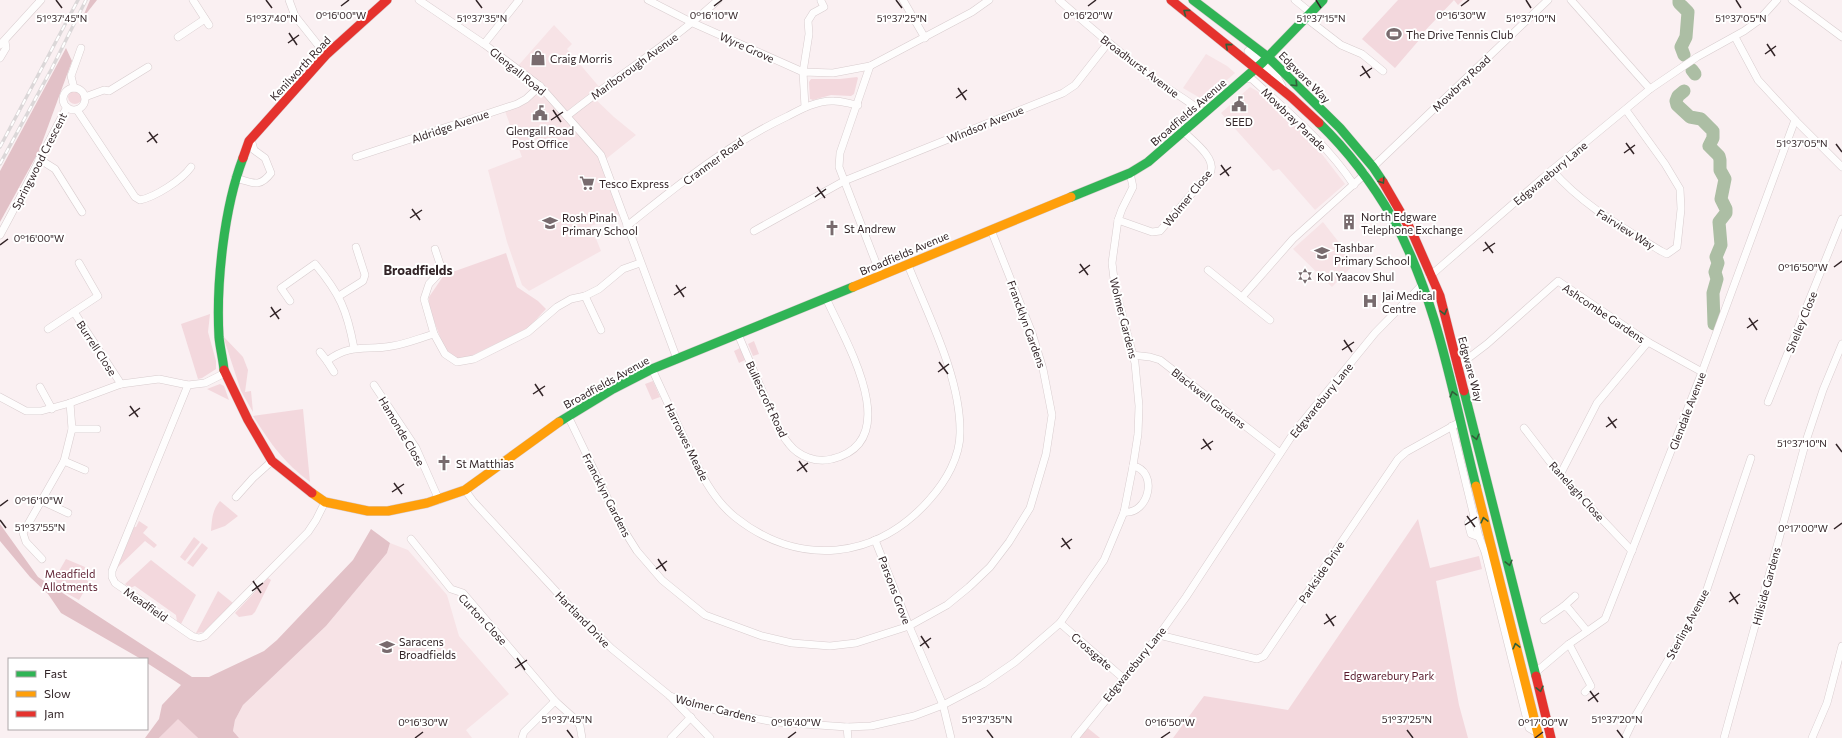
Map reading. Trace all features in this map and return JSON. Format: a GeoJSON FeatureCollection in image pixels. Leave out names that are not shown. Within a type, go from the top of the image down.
{"type":"FeatureCollection","features":[{"type":"Feature","properties":{"kind":"main road","name":"Kenilworth Road"},"geometry":{"type":"LineString","coordinates":[[325,502],[299,484],[272,461],[248,420],[225,373],[219,337],[220,263],[235,178],[251,139],[326,55],[387,0]]}},
{"type":"Feature","properties":{"kind":"main road"},"geometry":{"type":"LineString","coordinates":[[1171,0],[1261,63]]}},
{"type":"Feature","properties":{"kind":"main road"},"geometry":{"type":"LineString","coordinates":[[1193,0],[1234,31],[1261,63]]}},
{"type":"Feature","properties":{"kind":"main road","name":"Broadfields Avenue"},"geometry":{"type":"LineString","coordinates":[[325,502],[375,511],[413,507],[439,500],[465,490],[568,416],[613,389],[652,369],[1130,173],[1148,162],[1184,132],[1261,63],[1323,0]]}},
{"type":"Feature","properties":{"kind":"main road","name":"Edgware Way"},"geometry":{"type":"LineString","coordinates":[[1261,63],[1287,93],[1327,131],[1364,175],[1384,205],[1403,238],[1422,285],[1436,327],[1456,424],[1535,733]]}},
{"type":"Feature","properties":{"kind":"main road","name":"Edgware Way"},"geometry":{"type":"LineString","coordinates":[[1261,63],[1363,153],[1393,197],[1432,274],[1440,296],[1458,366],[1536,672],[1551,738]]}},
{"type":"Feature","properties":{"kind":"street"},"geometry":{"type":"LineString","coordinates":[[0,58],[6,48],[3,43],[21,20],[41,0]]}},
{"type":"Feature","properties":{"kind":"street"},"geometry":{"type":"LineString","coordinates":[[193,0],[209,25]]}},
{"type":"Feature","properties":{"kind":"street"},"geometry":{"type":"LineString","coordinates":[[289,0],[295,16],[326,55]]}},
{"type":"Feature","properties":{"kind":"street","name":"Glengall Road"},"geometry":{"type":"LineString","coordinates":[[419,0],[484,44],[540,86],[601,155],[677,359]]}},
{"type":"Feature","properties":{"kind":"street"},"geometry":{"type":"LineString","coordinates":[[484,44],[519,0]]}},
{"type":"Feature","properties":{"kind":"street","name":"Wyre Grove"},"geometry":{"type":"LineString","coordinates":[[648,0],[693,23],[803,72]]}},
{"type":"Feature","properties":{"kind":"street","name":"Marlborough Avenue"},"geometry":{"type":"LineString","coordinates":[[567,116],[598,91],[693,23],[718,0]]}},
{"type":"Feature","properties":{"kind":"street"},"geometry":{"type":"LineString","coordinates":[[903,0],[925,38]]}},
{"type":"Feature","properties":{"kind":"street"},"geometry":{"type":"LineString","coordinates":[[803,72],[833,73],[870,66],[972,12],[989,0]]}},
{"type":"Feature","properties":{"kind":"street","name":"Broadhurst Avenue"},"geometry":{"type":"LineString","coordinates":[[1060,0],[1108,43],[1155,80],[1195,105],[1204,114]]}},
{"type":"Feature","properties":{"kind":"street"},"geometry":{"type":"LineString","coordinates":[[1295,0],[1308,16],[1341,46],[1362,54],[1383,71]]}},
{"type":"Feature","properties":{"kind":"street","name":"Mowbray Road"},"geometry":{"type":"LineString","coordinates":[[1373,167],[1548,0]]}},
{"type":"Feature","properties":{"kind":"street"},"geometry":{"type":"LineString","coordinates":[[1571,0],[1650,89]]}},
{"type":"Feature","properties":{"kind":"street","name":"Edgwarebury Lane"},"geometry":{"type":"LineString","coordinates":[[1075,738],[1158,636],[1186,597],[1294,431],[1375,333],[1432,274],[1552,170],[1650,89],[1697,57],[1735,37],[1758,21],[1777,0]]}},
{"type":"Feature","properties":{"kind":"street"},"geometry":{"type":"LineString","coordinates":[[1792,0],[1842,37]]}},
{"type":"Feature","properties":{"kind":"street"},"geometry":{"type":"LineString","coordinates":[[805,107],[803,72],[809,34],[808,21],[813,13],[824,7],[821,1]]}},
{"type":"Feature","properties":{"kind":"street"},"geometry":{"type":"LineString","coordinates":[[178,37],[205,18]]}},
{"type":"Feature","properties":{"kind":"street"},"geometry":{"type":"LineString","coordinates":[[1735,37],[1758,80],[1842,167]]}},
{"type":"Feature","properties":{"kind":"street","name":"Windsor Avenue"},"geometry":{"type":"LineString","coordinates":[[754,231],[844,181],[1063,92],[1075,85],[1108,43]]}},
{"type":"Feature","properties":{"kind":"street"},"geometry":{"type":"LineString","coordinates":[[74,88],[71,76],[81,48]]}},
{"type":"Feature","properties":{"kind":"street"},"geometry":{"type":"LineString","coordinates":[[870,66],[858,105],[840,153],[839,167],[881,276]]}},
{"type":"Feature","properties":{"kind":"street"},"geometry":{"type":"LineString","coordinates":[[85,97],[104,90],[109,91],[148,67]]}},
{"type":"Feature","properties":{"kind":"street","name":"Mowbray Parade"},"geometry":{"type":"LineString","coordinates":[[1244,78],[1252,79],[1306,127],[1326,148],[1354,184]]}},
{"type":"Feature","properties":{"kind":"street","name":"Aldridge Avenue"},"geometry":{"type":"LineString","coordinates":[[356,157],[517,104],[526,99],[540,86]]}},
{"type":"Feature","properties":{"kind":"street"},"geometry":{"type":"LineString","coordinates":[[77,110],[83,107],[85,97],[81,90],[74,88],[67,90],[63,97],[64,104],[66,107],[77,110],[135,197],[140,200],[147,199],[178,180],[191,167]]}},
{"type":"Feature","properties":{"kind":"street","name":"Cranmer Road"},"geometry":{"type":"LineString","coordinates":[[627,226],[710,162],[744,138],[805,107],[833,101],[858,105]]}},
{"type":"Feature","properties":{"kind":"street","name":"Springwood Crescent"},"geometry":{"type":"LineString","coordinates":[[0,235],[28,184],[66,107]]}},
{"type":"Feature","properties":{"kind":"street","name":"Fairview Way"},"geometry":{"type":"LineString","coordinates":[[1552,170],[1568,188],[1606,218],[1661,252],[1667,254],[1673,251],[1677,247],[1680,189],[1666,164],[1626,110]]}},
{"type":"Feature","properties":{"kind":"street","name":"Glendale Avenue"},"geometry":{"type":"LineString","coordinates":[[1536,672],[1569,644],[1605,619],[1702,372],[1795,120]]}},
{"type":"Feature","properties":{"kind":"street","name":"Wolmer Close"},"geometry":{"type":"LineString","coordinates":[[1118,220],[1152,232],[1160,231],[1211,171],[1213,165],[1210,158],[1184,132]]}},
{"type":"Feature","properties":{"kind":"street"},"geometry":{"type":"LineString","coordinates":[[235,178],[256,184],[265,180],[271,173],[265,158],[254,150],[251,139]]}},
{"type":"Feature","properties":{"kind":"street"},"geometry":{"type":"LineString","coordinates":[[1242,297],[1293,239],[1364,175],[1366,169],[1363,153]]}},
{"type":"Feature","properties":{"kind":"street"},"geometry":{"type":"LineString","coordinates":[[39,159],[55,169],[82,212]]}},
{"type":"Feature","properties":{"kind":"street","name":"Wolmer Gardens"},"geometry":{"type":"LineString","coordinates":[[670,696],[725,712],[775,722],[847,727],[871,726],[914,716],[943,705],[983,684],[1015,662],[1060,623],[1104,560],[1124,512],[1138,434],[1139,406],[1135,363],[1113,275],[1113,251],[1118,220],[1133,187],[1130,173]]}},
{"type":"Feature","properties":{"kind":"street","name":"Shelley Close"},"geometry":{"type":"LineString","coordinates":[[1768,402],[1842,219]]}},
{"type":"Feature","properties":{"kind":"street","name":"Francklyn Gardens"},"geometry":{"type":"LineString","coordinates":[[568,416],[620,524],[637,552],[662,580],[705,615],[762,636],[792,643],[830,646],[856,643],[909,626],[947,605],[990,567],[1009,542],[1030,508],[1046,454],[1052,415],[1043,369],[1032,333],[991,230]]}},
{"type":"Feature","properties":{"kind":"street"},"geometry":{"type":"LineString","coordinates":[[339,296],[363,281],[365,274],[356,247]]}},
{"type":"Feature","properties":{"kind":"street"},"geometry":{"type":"LineString","coordinates":[[435,249],[442,270],[429,284],[424,299],[434,334],[445,354],[451,360],[457,362],[474,359],[528,332],[557,307],[571,299],[585,296],[599,288],[623,269],[640,263]]}},
{"type":"Feature","properties":{"kind":"street","name":"Burrell Close"},"geometry":{"type":"LineString","coordinates":[[48,330],[98,296],[79,263]]}},
{"type":"Feature","properties":{"kind":"street"},"geometry":{"type":"LineString","coordinates":[[290,301],[282,288],[315,264],[339,296],[350,325],[354,348]]}},
{"type":"Feature","properties":{"kind":"street","name":"Harrowes Meade"},"geometry":{"type":"LineString","coordinates":[[652,369],[698,468],[715,496],[734,516],[760,535],[787,546],[816,551],[843,549],[875,540],[899,528],[922,508],[938,489],[954,463],[960,434],[958,400],[947,361],[908,264]]}},
{"type":"Feature","properties":{"kind":"street"},"geometry":{"type":"LineString","coordinates":[[1208,270],[1270,320]]}},
{"type":"Feature","properties":{"kind":"street","name":"Ashcombe Gardens"},"geometry":{"type":"LineString","coordinates":[[1458,366],[1487,344],[1558,281],[1648,342],[1702,372]]}},
{"type":"Feature","properties":{"kind":"street"},"geometry":{"type":"LineString","coordinates":[[585,296],[601,330]]}},
{"type":"Feature","properties":{"kind":"street","name":"Bullescroft Road"},"geometry":{"type":"LineString","coordinates":[[738,334],[778,428],[789,445],[812,460],[824,461],[837,458],[859,444],[866,433],[868,400],[860,373],[826,298]]}},
{"type":"Feature","properties":{"kind":"street","name":"Burrell Close"},"geometry":{"type":"LineString","coordinates":[[74,312],[121,384]]}},
{"type":"Feature","properties":{"kind":"street"},"geometry":{"type":"LineString","coordinates":[[327,361],[336,354],[354,348],[381,348],[395,346],[434,334]]}},
{"type":"Feature","properties":{"kind":"street"},"geometry":{"type":"LineString","coordinates":[[1560,475],[1598,403],[1648,342]]}},
{"type":"Feature","properties":{"kind":"street","name":"Hillside Gardens"},"geometry":{"type":"LineString","coordinates":[[1724,738],[1806,441],[1823,390],[1842,344]]}},
{"type":"Feature","properties":{"kind":"street"},"geometry":{"type":"LineString","coordinates":[[320,352],[334,372]]}},
{"type":"Feature","properties":{"kind":"street","name":"Blackwell Gardens"},"geometry":{"type":"LineString","coordinates":[[1132,355],[1150,357],[1164,363],[1280,453]]}},
{"type":"Feature","properties":{"kind":"street"},"geometry":{"type":"LineString","coordinates":[[0,397],[26,411],[41,411],[70,403],[121,384],[159,379],[188,385],[205,383],[225,373]]}},
{"type":"Feature","properties":{"kind":"street","name":"Meadfield"},"geometry":{"type":"LineString","coordinates":[[188,385],[112,571],[112,577],[115,583],[192,636],[199,638],[205,636],[308,532],[325,502]]}},
{"type":"Feature","properties":{"kind":"street","name":"Hamonde Close"},"geometry":{"type":"LineString","coordinates":[[374,385],[416,448],[439,500]]}},
{"type":"Feature","properties":{"kind":"street"},"geometry":{"type":"LineString","coordinates":[[40,387],[52,409]]}},
{"type":"Feature","properties":{"kind":"street"},"geometry":{"type":"LineString","coordinates":[[42,559],[26,542],[23,533],[64,461],[72,429],[70,403]]}},
{"type":"Feature","properties":{"kind":"street","name":"Edgware Way"},"geometry":{"type":"LineString","coordinates":[[1456,424],[1475,516],[1468,523],[1471,534],[1479,537],[1485,552],[1535,733]]}},
{"type":"Feature","properties":{"kind":"street","name":"Parkside Drive"},"geometry":{"type":"LineString","coordinates":[[1158,636],[1257,659],[1264,656],[1398,458],[1456,424]]}},
{"type":"Feature","properties":{"kind":"street","name":"Ranelagh Close"},"geometry":{"type":"LineString","coordinates":[[1524,428],[1560,475],[1632,551]]}},
{"type":"Feature","properties":{"kind":"street"},"geometry":{"type":"LineString","coordinates":[[72,429],[97,429]]}},
{"type":"Feature","properties":{"kind":"street","name":"Sterling Avenue"},"geometry":{"type":"LineString","coordinates":[[1625,738],[1636,715],[1704,598],[1751,458]]}},
{"type":"Feature","properties":{"kind":"street"},"geometry":{"type":"LineString","coordinates":[[64,461],[85,470]]}},
{"type":"Feature","properties":{"kind":"street"},"geometry":{"type":"LineString","coordinates":[[236,497],[253,478],[272,461]]}},
{"type":"Feature","properties":{"kind":"street"},"geometry":{"type":"LineString","coordinates":[[1124,512],[1133,512],[1140,508],[1148,491],[1144,473],[1137,467],[1133,466]]}},
{"type":"Feature","properties":{"kind":"street","name":"Hartland Drive"},"geometry":{"type":"LineString","coordinates":[[465,490],[473,501],[581,618],[612,648],[670,696],[710,738]]}},
{"type":"Feature","properties":{"kind":"street"},"geometry":{"type":"LineString","coordinates":[[42,501],[68,513]]}},
{"type":"Feature","properties":{"kind":"street","name":"Curton Close"},"geometry":{"type":"LineString","coordinates":[[411,539],[451,589],[462,593],[555,701],[576,720],[580,726],[582,738]]}},
{"type":"Feature","properties":{"kind":"street","name":"Parsons Grove"},"geometry":{"type":"LineString","coordinates":[[875,540],[909,626],[943,705],[951,738]]}},
{"type":"Feature","properties":{"kind":"street"},"geometry":{"type":"LineString","coordinates":[[1544,620],[1575,596]]}},
{"type":"Feature","properties":{"kind":"street"},"geometry":{"type":"LineString","coordinates":[[1564,606],[1568,608],[1587,631]]}},
{"type":"Feature","properties":{"kind":"street","name":"Crossgate"},"geometry":{"type":"LineString","coordinates":[[1060,623],[1123,678]]}},
{"type":"Feature","properties":{"kind":"street"},"geometry":{"type":"LineString","coordinates":[[1569,644],[1591,686],[1585,692]]}},
{"type":"Feature","properties":{"kind":"street"},"geometry":{"type":"LineString","coordinates":[[1812,738],[1827,703],[1842,646]]}},
{"type":"Feature","properties":{"kind":"street"},"geometry":{"type":"LineString","coordinates":[[522,738],[524,732],[555,701]]}},
{"type":"Feature","properties":{"kind":"street"},"geometry":{"type":"LineString","coordinates":[[671,738],[691,717]]}},
{"type":"Feature","properties":{"kind":"street"},"geometry":{"type":"LineString","coordinates":[[847,727],[848,738]]}},
{"type":"Feature","properties":{"kind":"shaded area"},"geometry":{"type":"Polygon","coordinates":[[[90,0],[97,0],[82,19],[90,0]]]}},
{"type":"Feature","properties":{"kind":"shaded area"},"geometry":{"type":"Polygon","coordinates":[[[554,25],[572,44],[567,49],[601,89],[592,96],[636,135],[606,159],[620,205],[626,213],[591,226],[601,251],[529,291],[522,285],[507,242],[488,170],[522,157],[503,106],[517,101],[540,86],[517,67],[554,25]]]}},
{"type":"Feature","properties":{"kind":"shaded area"},"geometry":{"type":"Polygon","coordinates":[[[66,48],[72,61],[39,151],[0,222],[0,171],[66,48]]]}},
{"type":"Feature","properties":{"kind":"shaded area"},"geometry":{"type":"Polygon","coordinates":[[[1206,54],[1227,66],[1235,73],[1207,97],[1202,99],[1183,88],[1206,54]]]}},
{"type":"Feature","properties":{"kind":"shaded area"},"geometry":{"type":"Polygon","coordinates":[[[1250,87],[1257,91],[1311,140],[1345,184],[1315,210],[1279,169],[1273,171],[1221,113],[1250,87]]]}},
{"type":"Feature","properties":{"kind":"shaded area","name":"Tashbar Primary School"},"geometry":{"type":"Polygon","coordinates":[[[1323,222],[1355,263],[1332,287],[1293,249],[1323,222]]]}},
{"type":"Feature","properties":{"kind":"shaded area"},"geometry":{"type":"Polygon","coordinates":[[[0,524],[38,577],[192,677],[209,677],[264,651],[277,640],[353,560],[371,529],[390,543],[387,553],[326,626],[243,705],[235,720],[233,731],[239,738],[198,738],[178,719],[159,738],[145,738],[159,719],[162,705],[181,685],[148,664],[148,658],[139,658],[61,613],[48,594],[30,577],[0,541],[0,524]]]}},
{"type":"Feature","properties":{"kind":"shaded area","name":"Saracens Broadfields"},"geometry":{"type":"Polygon","coordinates":[[[390,543],[408,550],[447,595],[459,636],[509,694],[466,730],[472,738],[239,738],[233,731],[235,720],[243,705],[326,626],[387,553],[390,543]]]}},
{"type":"Feature","properties":{"kind":"green space","name":"The Drive Tennis Club"},"geometry":{"type":"Polygon","coordinates":[[[1398,0],[1454,0],[1419,37],[1420,39],[1395,68],[1362,39],[1398,0]]]}},
{"type":"Feature","properties":{"kind":"green space"},"geometry":{"type":"Polygon","coordinates":[[[1454,0],[1463,0],[1458,5],[1454,0]]]}},
{"type":"Feature","properties":{"kind":"green space"},"geometry":{"type":"Polygon","coordinates":[[[857,77],[854,94],[851,96],[831,95],[813,100],[810,99],[809,82],[811,79],[840,79],[857,77]]]}},
{"type":"Feature","properties":{"kind":"green space"},"geometry":{"type":"Polygon","coordinates":[[[75,90],[80,92],[82,97],[80,102],[75,104],[70,102],[68,97],[70,92],[75,90]]]}},
{"type":"Feature","properties":{"kind":"green space"},"geometry":{"type":"Polygon","coordinates":[[[506,253],[517,287],[538,301],[546,309],[528,328],[463,360],[452,356],[444,347],[429,308],[429,297],[444,275],[506,253]]]}},
{"type":"Feature","properties":{"kind":"green space"},"geometry":{"type":"Polygon","coordinates":[[[210,314],[208,332],[216,361],[216,369],[198,379],[181,324],[210,314]]]}},
{"type":"Feature","properties":{"kind":"green space"},"geometry":{"type":"Polygon","coordinates":[[[223,336],[243,357],[248,370],[245,392],[251,391],[253,412],[241,391],[223,336]]]}},
{"type":"Feature","properties":{"kind":"green space"},"geometry":{"type":"Polygon","coordinates":[[[754,341],[759,354],[753,356],[748,344],[754,341]]]}},
{"type":"Feature","properties":{"kind":"green space"},"geometry":{"type":"Polygon","coordinates":[[[740,348],[745,360],[739,363],[734,351],[740,348]]]}},
{"type":"Feature","properties":{"kind":"green space"},"geometry":{"type":"Polygon","coordinates":[[[653,381],[660,397],[652,400],[645,384],[653,381]]]}},
{"type":"Feature","properties":{"kind":"green space"},"geometry":{"type":"Polygon","coordinates":[[[220,384],[224,386],[229,400],[207,389],[220,384]]]}},
{"type":"Feature","properties":{"kind":"green space"},"geometry":{"type":"Polygon","coordinates":[[[303,409],[310,482],[292,467],[278,452],[253,416],[303,409]]]}},
{"type":"Feature","properties":{"kind":"green space"},"geometry":{"type":"Polygon","coordinates":[[[220,501],[238,516],[225,526],[211,531],[214,512],[220,501]]]}},
{"type":"Feature","properties":{"kind":"green space","name":"Edgwarebury Park"},"geometry":{"type":"Polygon","coordinates":[[[1418,519],[1430,568],[1479,556],[1482,569],[1436,581],[1459,705],[1468,738],[1173,738],[1204,696],[1288,710],[1418,519]]]}},
{"type":"Feature","properties":{"kind":"green space"},"geometry":{"type":"Polygon","coordinates":[[[139,521],[148,527],[143,533],[157,545],[154,548],[145,541],[117,568],[134,527],[136,527],[139,521]]]}},
{"type":"Feature","properties":{"kind":"green space"},"geometry":{"type":"Polygon","coordinates":[[[194,537],[200,542],[185,561],[180,557],[194,537]]]}},
{"type":"Feature","properties":{"kind":"green space"},"geometry":{"type":"Polygon","coordinates":[[[202,543],[208,548],[193,567],[187,563],[202,543]]]}},
{"type":"Feature","properties":{"kind":"green space","name":"Meadfield Allotments"},"geometry":{"type":"Polygon","coordinates":[[[66,559],[85,567],[83,574],[89,583],[79,600],[51,585],[66,559]]]}},
{"type":"Feature","properties":{"kind":"green space"},"geometry":{"type":"Polygon","coordinates":[[[151,560],[196,595],[181,624],[177,622],[176,615],[135,586],[130,588],[125,584],[151,560]]]}},
{"type":"Feature","properties":{"kind":"green space"},"geometry":{"type":"Polygon","coordinates":[[[268,578],[271,580],[255,612],[252,615],[239,617],[235,613],[268,578]]]}},
{"type":"Feature","properties":{"kind":"green space"},"geometry":{"type":"Polygon","coordinates":[[[218,591],[233,603],[204,632],[196,633],[218,591]]]}},
{"type":"Feature","properties":{"kind":"green space"},"geometry":{"type":"Polygon","coordinates":[[[178,718],[198,738],[159,738],[178,718]]]}},
{"type":"Feature","properties":{"kind":"green space"},"geometry":{"type":"Polygon","coordinates":[[[1084,725],[1100,738],[1078,738],[1084,725]]]}},
{"type":"Feature","properties":{"kind":"waterway"},"geometry":{"type":"LineString","coordinates":[[1679,0],[1679,3],[1688,12],[1686,37],[1681,47],[1684,55]]}},
{"type":"Feature","properties":{"kind":"waterway"},"geometry":{"type":"LineString","coordinates":[[1692,70],[1695,74]]}},
{"type":"Feature","properties":{"kind":"waterway"},"geometry":{"type":"LineString","coordinates":[[1684,91],[1678,96],[1676,101],[1677,105],[1690,117],[1701,119],[1713,131],[1713,138],[1709,146],[1719,156],[1720,170],[1725,179],[1721,199],[1726,209],[1726,213],[1719,222],[1721,245],[1716,257],[1718,263],[1715,272],[1717,279],[1713,293],[1714,324]]}},
{"type":"Feature","properties":{"kind":"railway"},"geometry":{"type":"LineString","coordinates":[[0,147],[78,0]]}},
{"type":"Feature","properties":{"kind":"railway"},"geometry":{"type":"LineString","coordinates":[[0,164],[51,70],[86,0]]}},
{"type":"Feature","properties":{"kind":"traffic: fast"},"geometry":{"type":"LineString","coordinates":[[1193,0],[1268,57],[1340,128],[1373,167],[1383,182]]}},
{"type":"Feature","properties":{"kind":"traffic: fast"},"geometry":{"type":"LineString","coordinates":[[1071,197],[1130,173],[1148,162],[1262,63],[1323,0]]}},
{"type":"Feature","properties":{"kind":"traffic: fast"},"geometry":{"type":"LineString","coordinates":[[1319,123],[1350,156],[1377,193],[1393,219],[1409,250],[1422,283],[1443,350],[1476,486]]}},
{"type":"Feature","properties":{"kind":"traffic: fast"},"geometry":{"type":"LineString","coordinates":[[224,370],[219,337],[218,316],[220,270],[226,222],[236,178],[243,158]]}},
{"type":"Feature","properties":{"kind":"traffic: fast"},"geometry":{"type":"LineString","coordinates":[[559,422],[613,389],[652,369],[853,287]]}},
{"type":"Feature","properties":{"kind":"traffic: fast"},"geometry":{"type":"LineString","coordinates":[[1464,391],[1536,676]]}},
{"type":"Feature","properties":{"kind":"traffic: slow"},"geometry":{"type":"LineString","coordinates":[[853,287],[1071,197]]}},
{"type":"Feature","properties":{"kind":"traffic: slow"},"geometry":{"type":"LineString","coordinates":[[312,493],[325,502],[368,511],[388,511],[427,503],[465,490],[559,422]]}},
{"type":"Feature","properties":{"kind":"traffic: slow"},"geometry":{"type":"LineString","coordinates":[[1476,486],[1539,738]]}},
{"type":"Feature","properties":{"kind":"traffic: jam"},"geometry":{"type":"LineString","coordinates":[[243,158],[249,141],[326,55],[387,0]]}},
{"type":"Feature","properties":{"kind":"traffic: jam"},"geometry":{"type":"LineString","coordinates":[[1171,0],[1291,97],[1319,123]]}},
{"type":"Feature","properties":{"kind":"traffic: jam"},"geometry":{"type":"LineString","coordinates":[[1383,182],[1412,232],[1440,296],[1464,391]]}},
{"type":"Feature","properties":{"kind":"traffic: jam"},"geometry":{"type":"LineString","coordinates":[[224,370],[248,420],[272,461],[312,493]]}},
{"type":"Feature","properties":{"kind":"traffic: jam"},"geometry":{"type":"LineString","coordinates":[[1536,676],[1551,738]]}},
{"type":"Feature","properties":{"kind":"place","name":"The Drive Tennis Club"},"geometry":{"type":"Point","coordinates":[1394,34]}},
{"type":"Feature","properties":{"kind":"place","name":"Craig Morris"},"geometry":{"type":"Point","coordinates":[538,58]}},
{"type":"Feature","properties":{"kind":"place","name":"SEED"},"geometry":{"type":"Point","coordinates":[1239,104]}},
{"type":"Feature","properties":{"kind":"place","name":"Glengall Road Post Office"},"geometry":{"type":"Point","coordinates":[540,113]}},
{"type":"Feature","properties":{"kind":"place","name":"Tesco Express"},"geometry":{"type":"Point","coordinates":[587,183]}},
{"type":"Feature","properties":{"kind":"place","name":"North Edgware Telephone Exchange"},"geometry":{"type":"Point","coordinates":[1349,222]}},
{"type":"Feature","properties":{"kind":"place","name":"Rosh Pinah Primary School"},"geometry":{"type":"Point","coordinates":[550,223]}},
{"type":"Feature","properties":{"kind":"place","name":"St Andrew"},"geometry":{"type":"Point","coordinates":[832,228]}},
{"type":"Feature","properties":{"kind":"place","name":"Tashbar Primary School"},"geometry":{"type":"Point","coordinates":[1322,253]}},
{"type":"Feature","properties":{"kind":"place","name":"Kol Yaacov Shul"},"geometry":{"type":"Point","coordinates":[1305,276]}},
{"type":"Feature","properties":{"kind":"place","name":"Jai Medical Centre"},"geometry":{"type":"Point","coordinates":[1370,301]}},
{"type":"Feature","properties":{"kind":"place","name":"St Matthias"},"geometry":{"type":"Point","coordinates":[444,463]}},
{"type":"Feature","properties":{"kind":"place","name":"Saracens Broadfields"},"geometry":{"type":"Point","coordinates":[387,647]}},
{"type":"Feature","properties":{"kind":"district","name":"Broadfields"},"geometry":{"type":"Point","coordinates":[418,270]}}]}
